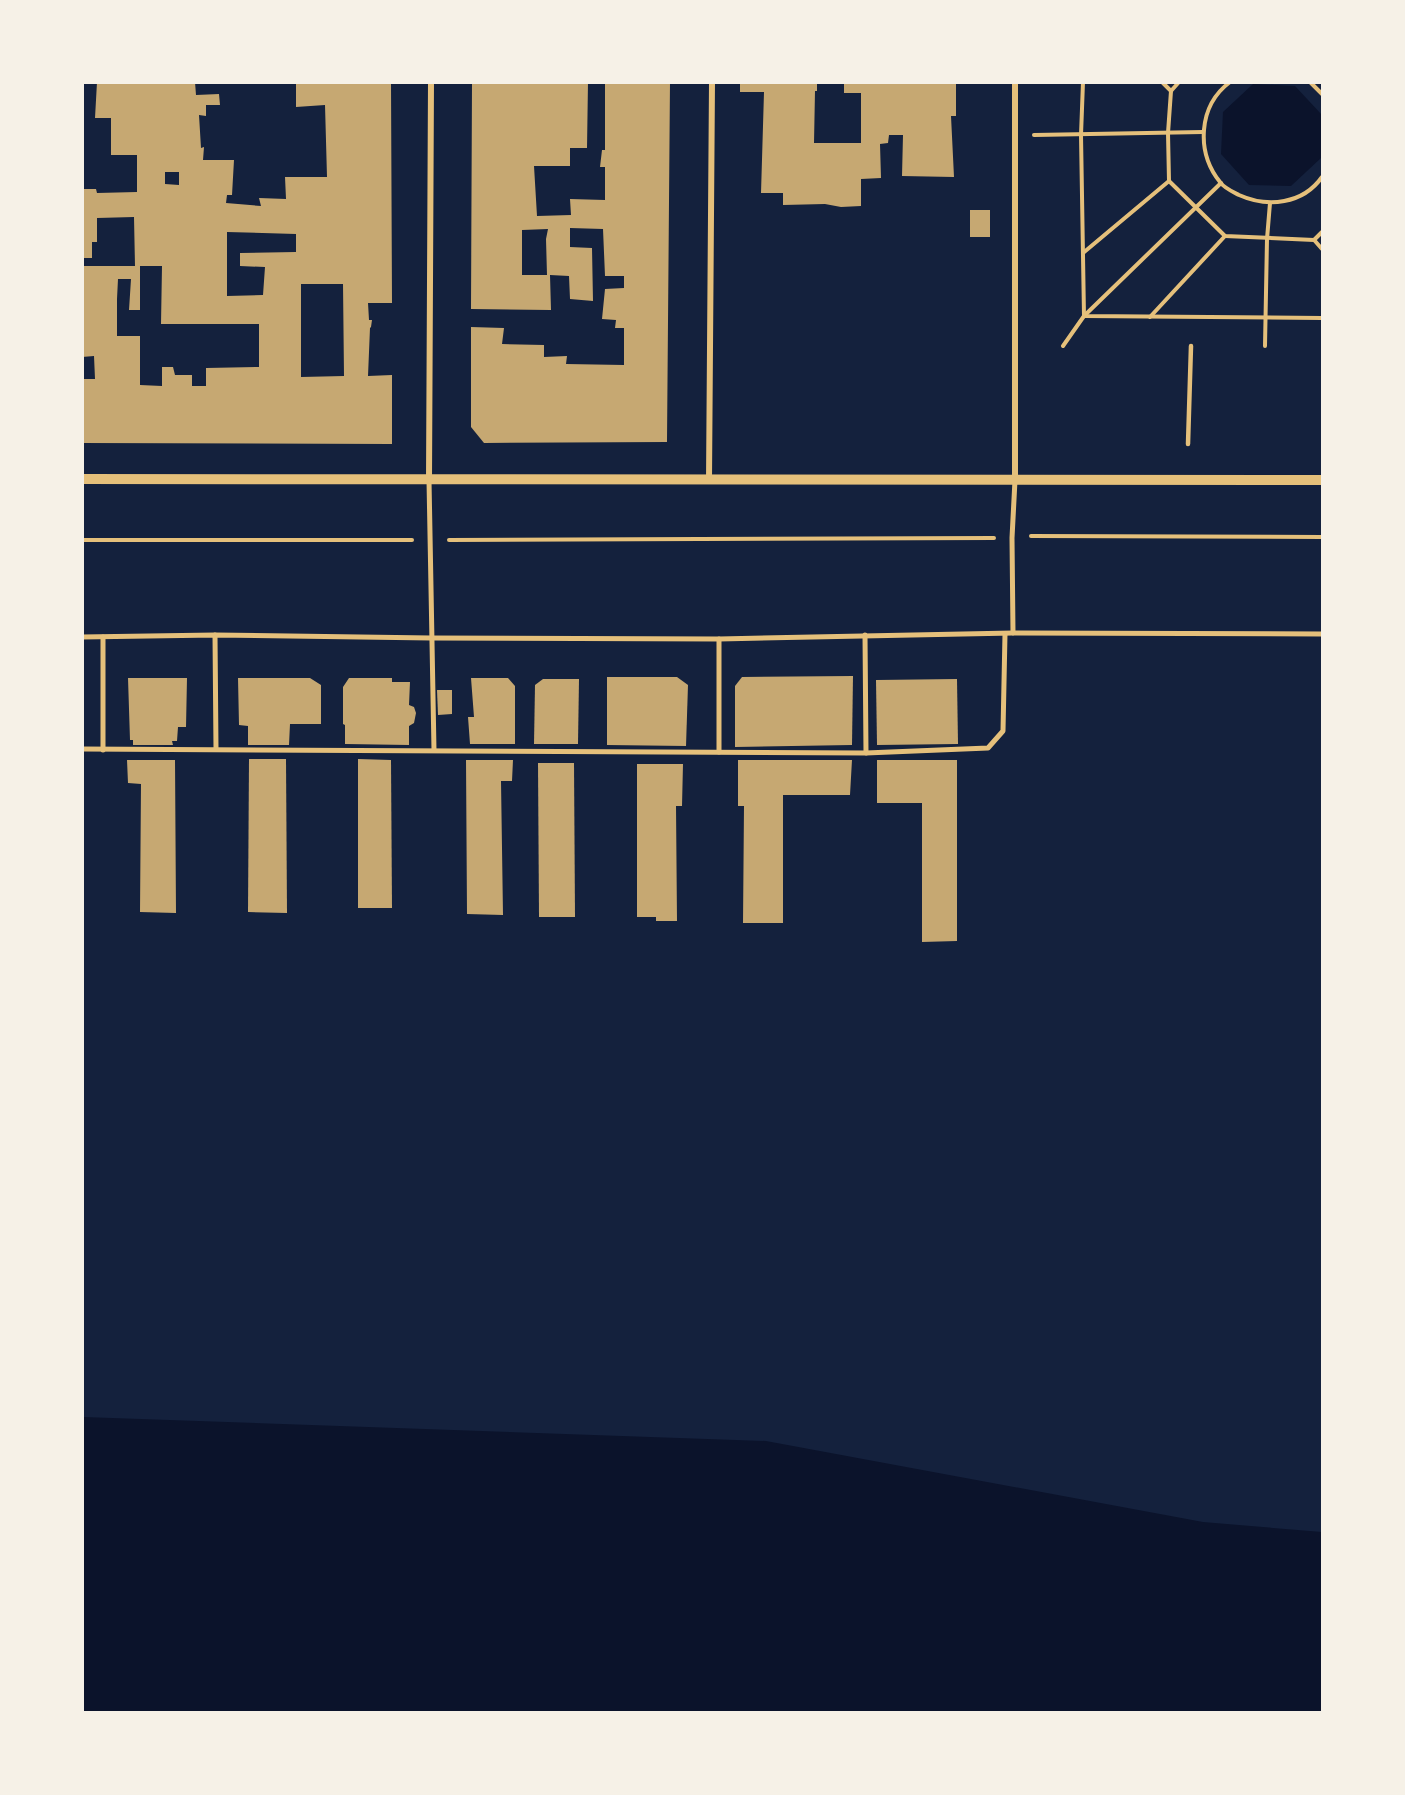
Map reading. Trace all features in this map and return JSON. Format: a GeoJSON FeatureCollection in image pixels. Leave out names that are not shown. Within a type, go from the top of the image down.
{"type":"FeatureCollection","features":[{"type":"Feature","properties":{"kind":"street"},"geometry":{"type":"LineString","coordinates":[[431,82],[429,480],[434,750]]}},
{"type":"Feature","properties":{"kind":"street"},"geometry":{"type":"LineString","coordinates":[[710,481],[712,82]]}},
{"type":"Feature","properties":{"kind":"street"},"geometry":{"type":"LineString","coordinates":[[1013,633],[1015,82]]}},
{"type":"Feature","properties":{"kind":"street"},"geometry":{"type":"LineString","coordinates":[[82,479],[1323,480]]}},
{"type":"Feature","properties":{"kind":"street"},"geometry":{"type":"LineString","coordinates":[[82,749],[866,753],[988,748],[1003,731],[1005,633]]}},
{"type":"Feature","properties":{"kind":"street"},"geometry":{"type":"LineString","coordinates":[[82,637],[215,635],[719,639],[1005,633],[1323,634]]}},
{"type":"Feature","properties":{"kind":"street"},"geometry":{"type":"LineString","coordinates":[[215,635],[216,749]]}},
{"type":"Feature","properties":{"kind":"street"},"geometry":{"type":"LineString","coordinates":[[865,635],[866,753]]}},
{"type":"Feature","properties":{"kind":"street"},"geometry":{"type":"LineString","coordinates":[[103,637],[103,750]]}},
{"type":"Feature","properties":{"kind":"street"},"geometry":{"type":"LineString","coordinates":[[719,639],[719,753]]}},
{"type":"Feature","properties":{"kind":"lane"},"geometry":{"type":"LineString","coordinates":[[1188,444],[1191,346]]}},
{"type":"Feature","properties":{"kind":"path"},"geometry":{"type":"LineString","coordinates":[[1083,82],[1081,135],[1084,316]]}},
{"type":"Feature","properties":{"kind":"path"},"geometry":{"type":"LineString","coordinates":[[1162,82],[1171,91]]}},
{"type":"Feature","properties":{"kind":"path"},"geometry":{"type":"LineString","coordinates":[[1179,82],[1171,91],[1168,133],[1169,181],[1225,236],[1314,240],[1323,232]]}},
{"type":"Feature","properties":{"kind":"path"},"geometry":{"type":"LineString","coordinates":[[1230,82],[1223,84],[1214,99],[1206,115],[1203,132],[1204,149],[1221,183],[1233,192],[1251,200],[1270,203],[1288,201],[1305,194],[1321,184],[1323,177]]}},
{"type":"Feature","properties":{"kind":"path"},"geometry":{"type":"LineString","coordinates":[[1310,82],[1317,84],[1323,94]]}},
{"type":"Feature","properties":{"kind":"path"},"geometry":{"type":"LineString","coordinates":[[1015,136],[1203,132]]}},
{"type":"Feature","properties":{"kind":"path"},"geometry":{"type":"LineString","coordinates":[[1083,253],[1169,181]]}},
{"type":"Feature","properties":{"kind":"path"},"geometry":{"type":"LineString","coordinates":[[1063,346],[1084,316],[1221,183]]}},
{"type":"Feature","properties":{"kind":"path"},"geometry":{"type":"LineString","coordinates":[[1265,346],[1264,319],[1270,203]]}},
{"type":"Feature","properties":{"kind":"path"},"geometry":{"type":"LineString","coordinates":[[1150,317],[1225,236]]}},
{"type":"Feature","properties":{"kind":"path"},"geometry":{"type":"LineString","coordinates":[[1314,240],[1323,249]]}},
{"type":"Feature","properties":{"kind":"path"},"geometry":{"type":"LineString","coordinates":[[1084,316],[1323,318]]}},
{"type":"Feature","properties":{"kind":"path"},"geometry":{"type":"LineString","coordinates":[[82,540],[1323,537]]}},
{"type":"Feature","properties":{"kind":"water"},"geometry":{"type":"Polygon","coordinates":[[[1253,84],[1295,86],[1322,115],[1321,158],[1291,186],[1249,185],[1221,154],[1223,112],[1253,84]]]}},
{"type":"Feature","properties":{"kind":"water"},"geometry":{"type":"Polygon","coordinates":[[[83,1417],[766,1441],[1203,1522],[1322,1532],[1322,1712],[83,1712],[83,1417]]]}},
{"type":"Feature","properties":{"kind":"building"},"geometry":{"type":"Polygon","coordinates":[[[97,82],[195,82],[196,95],[219,94],[220,105],[206,105],[206,116],[199,115],[201,148],[204,147],[203,160],[234,160],[232,195],[227,195],[226,203],[261,206],[259,198],[286,199],[285,177],[327,177],[325,105],[296,107],[296,82],[391,82],[392,303],[368,303],[369,320],[372,320],[368,376],[392,375],[392,444],[82,443],[82,379],[95,379],[94,356],[82,357],[82,266],[135,266],[134,217],[97,218],[97,242],[92,242],[92,258],[82,258],[82,189],[96,189],[97,193],[137,192],[137,155],[111,155],[111,118],[95,118],[97,82]],[[165,172],[165,184],[179,185],[179,172],[165,172]],[[227,232],[227,296],[263,295],[265,267],[240,266],[240,253],[296,252],[296,234],[227,232]],[[140,266],[140,310],[129,310],[131,279],[118,279],[117,336],[140,336],[140,385],[162,386],[162,367],[173,367],[175,375],[192,375],[192,386],[206,386],[206,368],[259,367],[259,324],[161,324],[162,266],[140,266]],[[301,284],[301,377],[344,376],[343,284],[301,284]]]}},
{"type":"Feature","properties":{"kind":"building"},"geometry":{"type":"Polygon","coordinates":[[[472,82],[588,82],[587,148],[570,148],[570,166],[534,166],[537,216],[571,215],[570,199],[605,200],[605,167],[600,167],[602,150],[605,150],[605,82],[670,82],[667,442],[484,443],[471,427],[471,327],[504,328],[502,344],[544,345],[544,357],[567,356],[566,364],[624,365],[624,328],[615,328],[616,320],[602,319],[605,289],[624,288],[624,276],[605,276],[603,229],[570,228],[570,247],[592,248],[593,301],[570,299],[569,276],[550,275],[551,310],[471,309],[472,82]],[[548,229],[522,230],[522,275],[547,275],[548,229]]]}},
{"type":"Feature","properties":{"kind":"building"},"geometry":{"type":"Polygon","coordinates":[[[740,82],[817,82],[814,143],[861,143],[861,93],[844,93],[844,82],[956,82],[956,116],[951,116],[954,177],[902,176],[903,135],[889,135],[888,143],[880,144],[881,178],[861,179],[861,206],[783,205],[783,193],[761,193],[764,92],[740,92],[740,82]]]}},
{"type":"Feature","properties":{"kind":"building"},"geometry":{"type":"Polygon","coordinates":[[[970,210],[990,210],[990,237],[970,237],[970,210]]]}},
{"type":"Feature","properties":{"kind":"building"},"geometry":{"type":"Polygon","coordinates":[[[853,676],[852,745],[735,747],[735,686],[742,677],[853,676]]]}},
{"type":"Feature","properties":{"kind":"building"},"geometry":{"type":"Polygon","coordinates":[[[607,677],[677,677],[688,685],[686,746],[607,745],[607,677]]]}},
{"type":"Feature","properties":{"kind":"building"},"geometry":{"type":"Polygon","coordinates":[[[128,678],[187,678],[186,727],[178,727],[177,741],[172,741],[173,745],[133,745],[133,740],[130,740],[128,678]]]}},
{"type":"Feature","properties":{"kind":"building"},"geometry":{"type":"Polygon","coordinates":[[[238,678],[310,678],[321,685],[321,724],[290,724],[289,745],[248,745],[248,726],[239,725],[238,678]]]}},
{"type":"Feature","properties":{"kind":"building"},"geometry":{"type":"Polygon","coordinates":[[[349,678],[392,678],[392,682],[410,682],[409,705],[414,707],[416,713],[414,723],[409,726],[409,745],[345,744],[343,687],[349,678]]]}},
{"type":"Feature","properties":{"kind":"building"},"geometry":{"type":"Polygon","coordinates":[[[471,678],[508,678],[515,686],[515,744],[470,744],[468,717],[474,717],[471,678]]]}},
{"type":"Feature","properties":{"kind":"building"},"geometry":{"type":"Polygon","coordinates":[[[543,679],[579,679],[578,744],[534,744],[535,685],[543,679]]]}},
{"type":"Feature","properties":{"kind":"building"},"geometry":{"type":"Polygon","coordinates":[[[957,679],[958,744],[877,745],[876,680],[957,679]]]}},
{"type":"Feature","properties":{"kind":"building"},"geometry":{"type":"Polygon","coordinates":[[[437,690],[452,690],[452,714],[438,715],[437,690]]]}},
{"type":"Feature","properties":{"kind":"building"},"geometry":{"type":"Polygon","coordinates":[[[249,759],[286,759],[287,913],[248,912],[249,759]]]}},
{"type":"Feature","properties":{"kind":"building"},"geometry":{"type":"Polygon","coordinates":[[[358,759],[391,760],[392,908],[358,908],[358,759]]]}},
{"type":"Feature","properties":{"kind":"building"},"geometry":{"type":"Polygon","coordinates":[[[127,760],[175,760],[176,913],[140,912],[141,784],[128,783],[127,760]]]}},
{"type":"Feature","properties":{"kind":"building"},"geometry":{"type":"Polygon","coordinates":[[[466,760],[513,760],[512,781],[501,781],[503,915],[467,914],[466,760]]]}},
{"type":"Feature","properties":{"kind":"building"},"geometry":{"type":"Polygon","coordinates":[[[738,760],[852,760],[850,795],[783,795],[783,923],[743,923],[744,806],[738,806],[738,760]]]}},
{"type":"Feature","properties":{"kind":"building"},"geometry":{"type":"Polygon","coordinates":[[[877,760],[957,760],[957,941],[922,942],[922,803],[877,803],[877,760]]]}},
{"type":"Feature","properties":{"kind":"building"},"geometry":{"type":"Polygon","coordinates":[[[538,763],[574,763],[575,917],[539,917],[538,763]]]}},
{"type":"Feature","properties":{"kind":"building"},"geometry":{"type":"Polygon","coordinates":[[[637,764],[683,764],[682,806],[676,806],[677,921],[656,921],[656,917],[637,917],[637,764]]]}}]}
